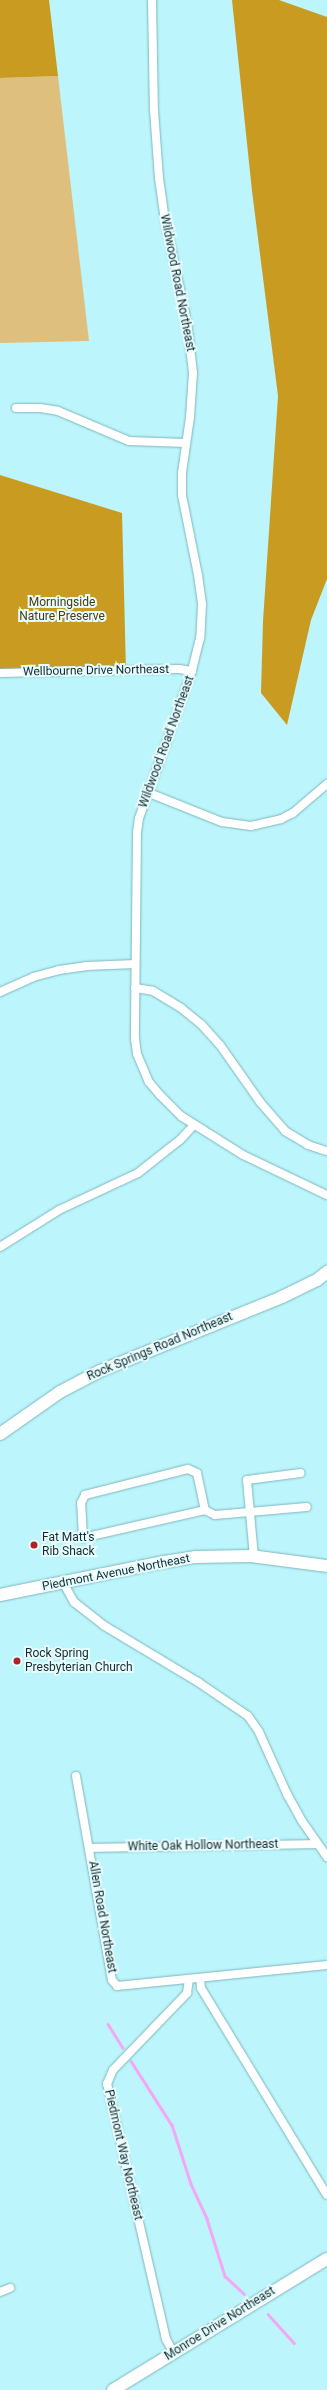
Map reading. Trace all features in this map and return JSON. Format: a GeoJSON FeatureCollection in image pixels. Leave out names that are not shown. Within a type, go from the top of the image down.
{"type":"FeatureCollection","features":[{"type":"Feature","properties":{"kind":"main road","name":"Rock Springs Road Northeast"},"geometry":{"type":"LineString","coordinates":[[0,1434],[60,1392],[100,1371],[282,1297],[317,1280],[327,1272]]}},
{"type":"Feature","properties":{"kind":"main road","name":"Piedmont Avenue Northeast"},"geometry":{"type":"LineString","coordinates":[[0,1595],[64,1584],[164,1562],[195,1557],[254,1557],[327,1566]]}},
{"type":"Feature","properties":{"kind":"main road","name":"Monroe Drive Northeast"},"geometry":{"type":"LineString","coordinates":[[113,2390],[327,2259]]}},
{"type":"Feature","properties":{"kind":"street","name":"Wildwood Road Northeast"},"geometry":{"type":"LineString","coordinates":[[152,0],[154,110],[159,178],[191,350],[192,396],[182,473],[182,495],[198,575],[202,605],[200,638],[192,671],[149,793],[137,833],[135,1039],[142,1068],[160,1095],[194,1125],[270,1170],[327,1194]]}},
{"type":"Feature","properties":{"kind":"street"},"geometry":{"type":"LineString","coordinates":[[16,408],[40,408],[58,411],[129,441],[186,443]]}},
{"type":"Feature","properties":{"kind":"street","name":"Wellbourne Drive Northeast"},"geometry":{"type":"LineString","coordinates":[[0,673],[179,669],[192,671]]}},
{"type":"Feature","properties":{"kind":"street"},"geometry":{"type":"LineString","coordinates":[[149,793],[222,822],[251,826],[281,819],[292,813],[327,784]]}},
{"type":"Feature","properties":{"kind":"street"},"geometry":{"type":"LineString","coordinates":[[0,992],[32,977],[59,970],[86,966],[135,964]]}},
{"type":"Feature","properties":{"kind":"street"},"geometry":{"type":"LineString","coordinates":[[135,988],[154,992],[181,1008],[201,1024],[220,1045],[260,1102],[285,1131],[308,1145],[327,1151]]}},
{"type":"Feature","properties":{"kind":"street"},"geometry":{"type":"LineString","coordinates":[[0,1247],[59,1210],[138,1173],[180,1140],[194,1125]]}},
{"type":"Feature","properties":{"kind":"street"},"geometry":{"type":"LineString","coordinates":[[206,1510],[197,1473],[193,1469],[158,1475],[85,1495],[81,1503],[82,1538],[206,1510],[215,1515],[307,1507]]}},
{"type":"Feature","properties":{"kind":"street"},"geometry":{"type":"LineString","coordinates":[[254,1557],[247,1480],[301,1473]]}},
{"type":"Feature","properties":{"kind":"street"},"geometry":{"type":"LineString","coordinates":[[64,1584],[74,1602],[103,1625],[198,1682],[248,1716],[260,1732],[287,1794],[317,1844],[327,1857]]}},
{"type":"Feature","properties":{"kind":"street","name":"Allen Road Northeast"},"geometry":{"type":"LineString","coordinates":[[76,1776],[114,1983],[121,1986],[189,1979]]}},
{"type":"Feature","properties":{"kind":"street","name":"White Oak Hollow Northeast"},"geometry":{"type":"LineString","coordinates":[[90,1848],[317,1844]]}},
{"type":"Feature","properties":{"kind":"street"},"geometry":{"type":"LineString","coordinates":[[189,1979],[327,1965]]}},
{"type":"Feature","properties":{"kind":"street"},"geometry":{"type":"LineString","coordinates":[[200,1978],[201,1988],[327,2195]]}},
{"type":"Feature","properties":{"kind":"street","name":"Piedmont Way Northeast"},"geometry":{"type":"LineString","coordinates":[[173,2352],[166,2339],[107,2084],[113,2070],[187,1993],[189,1979]]}},
{"type":"Feature","properties":{"kind":"street"},"geometry":{"type":"LineString","coordinates":[[0,2292],[10,2288]]}},
{"type":"Feature","properties":{"kind":"shaded area"},"geometry":{"type":"Polygon","coordinates":[[[58,76],[89,341],[0,343],[0,78],[58,76]]]}},
{"type":"Feature","properties":{"kind":"green space"},"geometry":{"type":"Polygon","coordinates":[[[0,0],[49,0],[58,76],[0,78],[0,0]]]}},
{"type":"Feature","properties":{"kind":"green space"},"geometry":{"type":"Polygon","coordinates":[[[232,0],[279,0],[327,17],[327,579],[311,620],[287,725],[261,693],[263,621],[278,396],[252,191],[232,0]]]}},
{"type":"Feature","properties":{"kind":"green space","name":"Morningside Nature Preserve"},"geometry":{"type":"Polygon","coordinates":[[[0,475],[122,513],[126,671],[0,674],[0,475]]]}},
{"type":"Feature","properties":{"kind":"waterway"},"geometry":{"type":"LineString","coordinates":[[108,2024],[123,2048]]}},
{"type":"Feature","properties":{"kind":"waterway"},"geometry":{"type":"LineString","coordinates":[[131,2061],[172,2125],[191,2184],[207,2219],[225,2276],[244,2294]]}},
{"type":"Feature","properties":{"kind":"waterway"},"geometry":{"type":"LineString","coordinates":[[268,2314],[294,2343]]}},
{"type":"Feature","properties":{"kind":"place","name":"Fat Matt's Rib Shack"},"geometry":{"type":"Point","coordinates":[34,1545]}},
{"type":"Feature","properties":{"kind":"place","name":"Rock Spring Presbyterian Church"},"geometry":{"type":"Point","coordinates":[17,1661]}}]}
